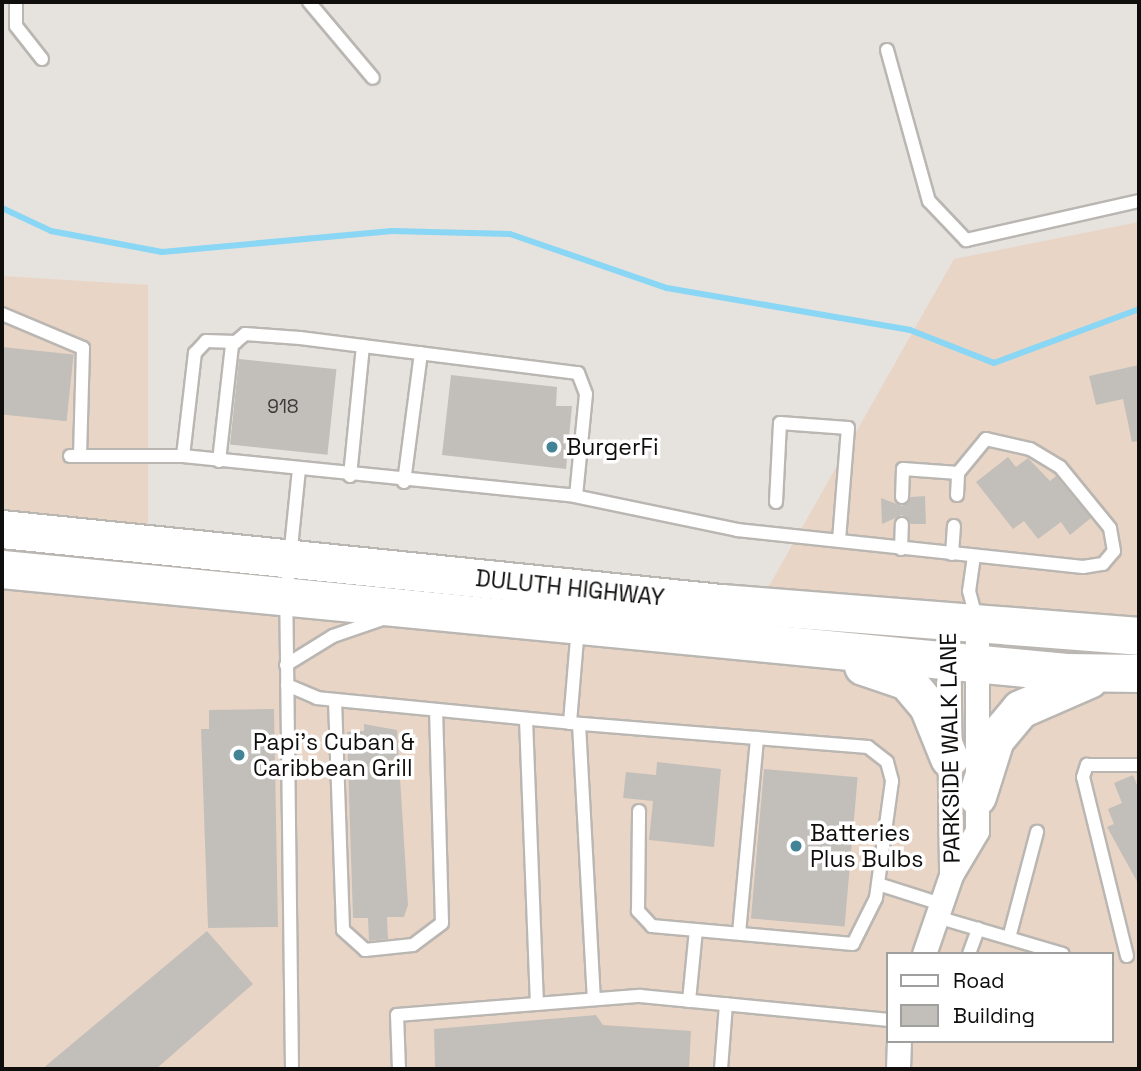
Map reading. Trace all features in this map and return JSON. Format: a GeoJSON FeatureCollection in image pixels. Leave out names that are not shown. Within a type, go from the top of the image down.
{"type":"FeatureCollection","features":[{"type":"Feature","properties":{"kind":"main road","name":"DULUTH HIGHWAY"},"geometry":{"type":"LineString","coordinates":[[2,529],[291,561],[965,613],[1139,636]]}},
{"type":"Feature","properties":{"kind":"main road","name":"DULUTH HIGHWAY"},"geometry":{"type":"LineString","coordinates":[[2,569],[963,662],[1124,673]]}},
{"type":"Feature","properties":{"kind":"main road"},"geometry":{"type":"LineString","coordinates":[[813,648],[907,681],[929,706],[949,758]]}},
{"type":"Feature","properties":{"kind":"main road"},"geometry":{"type":"LineString","coordinates":[[977,796],[995,739],[1020,709],[1053,690],[1124,673]]}},
{"type":"Feature","properties":{"kind":"street","name":"PARKSIDE WALK LANE"},"geometry":{"type":"LineString","coordinates":[[951,875],[949,758],[963,662],[965,613]]}},
{"type":"Feature","properties":{"kind":"street","name":"PARKSIDE WALK LANE"},"geometry":{"type":"LineString","coordinates":[[951,875],[977,831],[977,796],[963,662]]}},
{"type":"Feature","properties":{"kind":"street"},"geometry":{"type":"LineString","coordinates":[[925,952],[951,875]]}},
{"type":"Feature","properties":{"kind":"street"},"geometry":{"type":"LineString","coordinates":[[898,1069],[899,1043]]}},
{"type":"Feature","properties":{"kind":"lane"},"geometry":{"type":"LineString","coordinates":[[16,2],[16,26],[42,59]]}},
{"type":"Feature","properties":{"kind":"lane"},"geometry":{"type":"LineString","coordinates":[[309,2],[373,78]]}},
{"type":"Feature","properties":{"kind":"lane"},"geometry":{"type":"LineString","coordinates":[[887,50],[929,201],[965,240],[1139,201]]}},
{"type":"Feature","properties":{"kind":"lane"},"geometry":{"type":"LineString","coordinates":[[2,314],[83,348],[75,456],[183,456],[404,482],[576,496],[737,530],[1083,567],[1102,564],[1114,551],[1111,528],[1060,467],[1030,449],[986,439],[958,473],[957,495]]}},
{"type":"Feature","properties":{"kind":"lane"},"geometry":{"type":"LineString","coordinates":[[219,461],[236,342],[245,334],[421,352],[578,373],[586,394],[576,496]]}},
{"type":"Feature","properties":{"kind":"lane"},"geometry":{"type":"LineString","coordinates":[[183,456],[195,353],[206,341],[236,342]]}},
{"type":"Feature","properties":{"kind":"lane"},"geometry":{"type":"LineString","coordinates":[[350,476],[363,346]]}},
{"type":"Feature","properties":{"kind":"lane"},"geometry":{"type":"LineString","coordinates":[[404,482],[421,352]]}},
{"type":"Feature","properties":{"kind":"lane"},"geometry":{"type":"LineString","coordinates":[[776,502],[780,423],[848,428],[839,541]]}},
{"type":"Feature","properties":{"kind":"lane"},"geometry":{"type":"LineString","coordinates":[[292,1069],[286,597],[299,470]]}},
{"type":"Feature","properties":{"kind":"lane"},"geometry":{"type":"LineString","coordinates":[[902,497],[903,470],[958,473]]}},
{"type":"Feature","properties":{"kind":"lane"},"geometry":{"type":"LineString","coordinates":[[901,548],[902,524]]}},
{"type":"Feature","properties":{"kind":"lane"},"geometry":{"type":"LineString","coordinates":[[952,554],[954,526]]}},
{"type":"Feature","properties":{"kind":"lane"},"geometry":{"type":"LineString","coordinates":[[965,613],[974,556]]}},
{"type":"Feature","properties":{"kind":"lane"},"geometry":{"type":"LineString","coordinates":[[286,665],[333,636],[413,609]]}},
{"type":"Feature","properties":{"kind":"lane"},"geometry":{"type":"LineString","coordinates":[[578,625],[575,724],[594,999]]}},
{"type":"Feature","properties":{"kind":"lane"},"geometry":{"type":"LineString","coordinates":[[286,685],[335,700],[575,724],[868,747],[887,762],[892,780],[878,884],[853,944],[652,926],[638,911],[639,811]]}},
{"type":"Feature","properties":{"kind":"lane"},"geometry":{"type":"LineString","coordinates":[[335,700],[343,930],[365,950],[413,945],[442,923],[436,710]]}},
{"type":"Feature","properties":{"kind":"lane"},"geometry":{"type":"LineString","coordinates":[[526,719],[537,1004]]}},
{"type":"Feature","properties":{"kind":"lane"},"geometry":{"type":"LineString","coordinates":[[739,933],[757,738]]}},
{"type":"Feature","properties":{"kind":"lane"},"geometry":{"type":"LineString","coordinates":[[1128,956],[1083,777],[1087,765],[1139,765]]}},
{"type":"Feature","properties":{"kind":"lane"},"geometry":{"type":"LineString","coordinates":[[1009,938],[1037,832]]}},
{"type":"Feature","properties":{"kind":"lane"},"geometry":{"type":"LineString","coordinates":[[878,884],[978,929],[1056,952]]}},
{"type":"Feature","properties":{"kind":"lane"},"geometry":{"type":"LineString","coordinates":[[969,952],[978,929]]}},
{"type":"Feature","properties":{"kind":"lane"},"geometry":{"type":"LineString","coordinates":[[689,1000],[696,930]]}},
{"type":"Feature","properties":{"kind":"lane"},"geometry":{"type":"LineString","coordinates":[[399,1069],[397,1015],[594,999],[689,1000],[886,1020]]}},
{"type":"Feature","properties":{"kind":"lane"},"geometry":{"type":"LineString","coordinates":[[721,1069],[726,1004]]}},
{"type":"Feature","properties":{"kind":"shaded area"},"geometry":{"type":"Polygon","coordinates":[[[1139,222],[1139,1069],[2,1069],[2,276],[148,285],[148,583],[743,632],[954,259],[1139,222]]]}},
{"type":"Feature","properties":{"kind":"building"},"geometry":{"type":"Polygon","coordinates":[[[2,347],[74,355],[67,421],[2,414],[2,347]]]}},
{"type":"Feature","properties":{"kind":"building"},"geometry":{"type":"Polygon","coordinates":[[[239,359],[336,369],[327,455],[230,445],[239,359]]]}},
{"type":"Feature","properties":{"kind":"building"},"geometry":{"type":"Polygon","coordinates":[[[1139,365],[1139,441],[1132,442],[1123,399],[1096,405],[1089,376],[1139,365]]]}},
{"type":"Feature","properties":{"kind":"building"},"geometry":{"type":"Polygon","coordinates":[[[451,375],[557,387],[556,406],[572,406],[566,469],[442,455],[451,375]]]}},
{"type":"Feature","properties":{"kind":"building"},"geometry":{"type":"Polygon","coordinates":[[[1008,457],[1016,467],[1028,458],[1050,481],[1056,476],[1091,518],[1070,535],[1061,522],[1038,539],[1024,521],[1013,529],[976,482],[1008,457]]]}},
{"type":"Feature","properties":{"kind":"building"},"geometry":{"type":"Polygon","coordinates":[[[925,496],[926,524],[911,524],[902,515],[882,524],[881,498],[902,506],[911,497],[925,496]]]}},
{"type":"Feature","properties":{"kind":"building"},"geometry":{"type":"Polygon","coordinates":[[[274,709],[278,927],[208,928],[201,729],[209,729],[209,710],[274,709]]]}},
{"type":"Feature","properties":{"kind":"building"},"geometry":{"type":"Polygon","coordinates":[[[364,724],[397,730],[408,905],[404,917],[387,917],[388,939],[369,941],[368,918],[353,918],[347,732],[364,731],[364,724]]]}},
{"type":"Feature","properties":{"kind":"building"},"geometry":{"type":"Polygon","coordinates":[[[657,762],[721,769],[714,847],[649,840],[653,801],[623,798],[626,772],[656,775],[657,762]]]}},
{"type":"Feature","properties":{"kind":"building"},"geometry":{"type":"Polygon","coordinates":[[[764,769],[858,777],[845,927],[751,918],[764,769]]]}},
{"type":"Feature","properties":{"kind":"building"},"geometry":{"type":"Polygon","coordinates":[[[1133,775],[1139,790],[1139,885],[1107,827],[1114,824],[1108,809],[1122,803],[1114,783],[1133,775]]]}},
{"type":"Feature","properties":{"kind":"building"},"geometry":{"type":"Polygon","coordinates":[[[207,931],[253,984],[156,1069],[42,1069],[207,931]]]}},
{"type":"Feature","properties":{"kind":"building"},"geometry":{"type":"Polygon","coordinates":[[[596,1015],[603,1025],[691,1031],[689,1069],[435,1069],[434,1029],[596,1015]]]}},
{"type":"Feature","properties":{"kind":"waterway"},"geometry":{"type":"LineString","coordinates":[[2,208],[51,231],[162,252],[392,231],[510,234],[667,288],[910,330],[994,363],[1139,309]]}},
{"type":"Feature","properties":{"kind":"place","name":"BurgerFi"},"geometry":{"type":"Point","coordinates":[552,447]}},
{"type":"Feature","properties":{"kind":"place","name":"Papi's Cuban & Caribbean Grill"},"geometry":{"type":"Point","coordinates":[239,755]}},
{"type":"Feature","properties":{"kind":"place","name":"Batteries Plus Bulbs"},"geometry":{"type":"Point","coordinates":[796,846]}}]}
